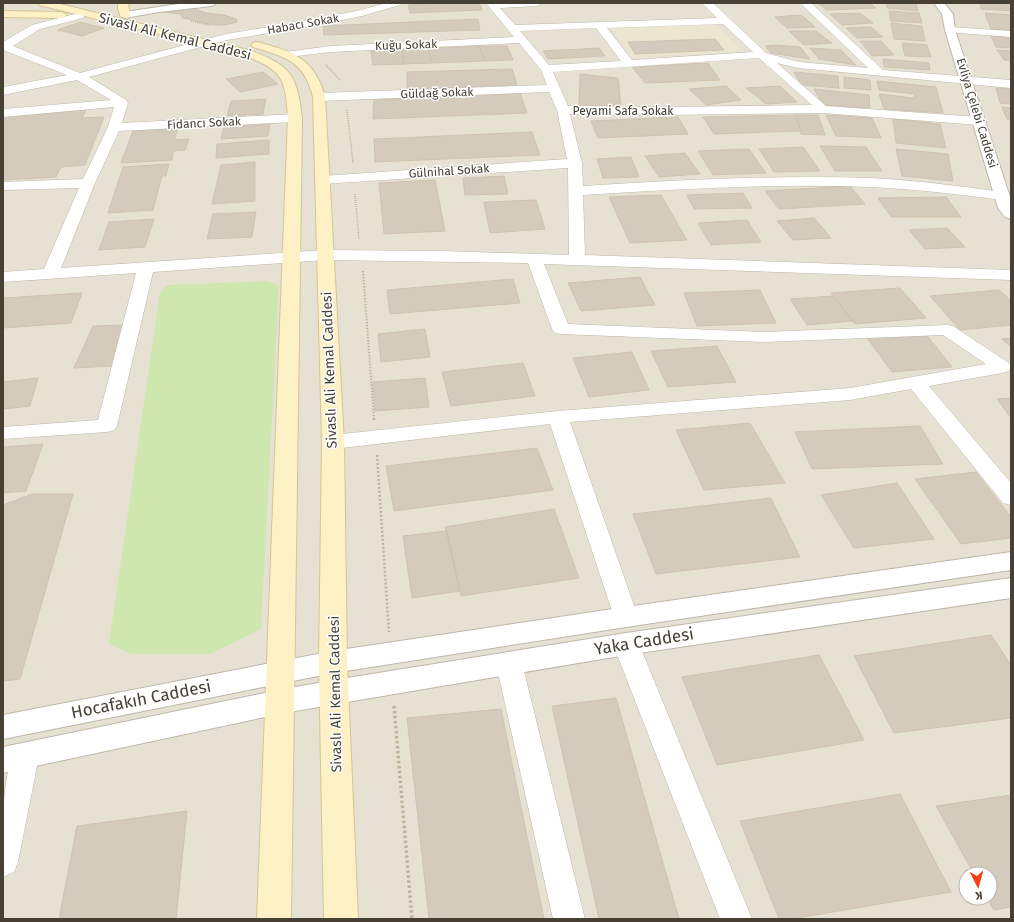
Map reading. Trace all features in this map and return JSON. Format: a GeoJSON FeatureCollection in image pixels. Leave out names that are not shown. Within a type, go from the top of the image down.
{"type":"FeatureCollection","features":[{"type":"Feature","properties":{"kind":"main road","name":"Sivaslı Ali Kemal Caddesi"},"geometry":{"type":"LineString","coordinates":[[62,5],[124,9],[217,39],[272,62],[287,75],[293,96],[295,118],[292,256],[274,919]]}},
{"type":"Feature","properties":{"kind":"main road","name":"Sivaslı Ali Kemal Caddesi"},"geometry":{"type":"LineString","coordinates":[[62,5],[105,18],[289,54],[311,73],[317,84],[323,180],[333,442],[333,662],[341,919]]}},
{"type":"Feature","properties":{"kind":"main road"},"geometry":{"type":"LineString","coordinates":[[3,13],[62,5]]}},
{"type":"Feature","properties":{"kind":"main road"},"geometry":{"type":"LineString","coordinates":[[3,13],[62,5]]}},
{"type":"Feature","properties":{"kind":"main road"},"geometry":{"type":"LineString","coordinates":[[3,8],[62,5],[105,18]]}},
{"type":"Feature","properties":{"kind":"street"},"geometry":{"type":"LineString","coordinates":[[124,9],[159,9],[212,3]]}},
{"type":"Feature","properties":{"kind":"street","name":"Habacı Sokak"},"geometry":{"type":"LineString","coordinates":[[7,90],[77,77],[217,39],[334,19],[397,3]]}},
{"type":"Feature","properties":{"kind":"street"},"geometry":{"type":"LineString","coordinates":[[491,4],[537,3]]}},
{"type":"Feature","properties":{"kind":"street"},"geometry":{"type":"LineString","coordinates":[[707,3],[725,21],[768,56],[823,109]]}},
{"type":"Feature","properties":{"kind":"street"},"geometry":{"type":"LineString","coordinates":[[805,3],[880,73]]}},
{"type":"Feature","properties":{"kind":"street","name":"Peyami Safa Sokak"},"geometry":{"type":"LineString","coordinates":[[491,4],[546,69],[563,110],[659,111],[823,109],[979,121]]}},
{"type":"Feature","properties":{"kind":"street"},"geometry":{"type":"LineString","coordinates":[[4,47],[36,27],[62,5]]}},
{"type":"Feature","properties":{"kind":"street","name":"Evliya Çelebi Caddesi"},"geometry":{"type":"LineString","coordinates":[[945,5],[950,30],[1002,196],[1006,208],[1011,214]]}},
{"type":"Feature","properties":{"kind":"street"},"geometry":{"type":"LineString","coordinates":[[512,28],[725,21]]}},
{"type":"Feature","properties":{"kind":"street"},"geometry":{"type":"LineString","coordinates":[[599,25],[629,63]]}},
{"type":"Feature","properties":{"kind":"street"},"geometry":{"type":"LineString","coordinates":[[950,30],[1011,34]]}},
{"type":"Feature","properties":{"kind":"street","name":"Kuğu Sokak"},"geometry":{"type":"LineString","coordinates":[[289,54],[330,49],[522,40]]}},
{"type":"Feature","properties":{"kind":"street"},"geometry":{"type":"LineString","coordinates":[[4,47],[77,77],[113,96],[122,103]]}},
{"type":"Feature","properties":{"kind":"street"},"geometry":{"type":"LineString","coordinates":[[546,69],[768,56],[798,65],[1011,84]]}},
{"type":"Feature","properties":{"kind":"street","name":"Güldağ Sokak"},"geometry":{"type":"LineString","coordinates":[[319,97],[554,88]]}},
{"type":"Feature","properties":{"kind":"street"},"geometry":{"type":"LineString","coordinates":[[7,90],[3,113],[122,103]]}},
{"type":"Feature","properties":{"kind":"street"},"geometry":{"type":"LineString","coordinates":[[51,273],[88,183],[114,127],[122,103]]}},
{"type":"Feature","properties":{"kind":"street"},"geometry":{"type":"LineString","coordinates":[[563,110],[575,163],[577,192],[577,260]]}},
{"type":"Feature","properties":{"kind":"street","name":"Fidancı Sokak"},"geometry":{"type":"LineString","coordinates":[[114,127],[295,118]]}},
{"type":"Feature","properties":{"kind":"street","name":"Gülnihal Sokak"},"geometry":{"type":"LineString","coordinates":[[323,180],[575,163]]}},
{"type":"Feature","properties":{"kind":"street"},"geometry":{"type":"LineString","coordinates":[[577,192],[647,186],[755,182],[852,182],[939,187],[1002,196]]}},
{"type":"Feature","properties":{"kind":"street"},"geometry":{"type":"LineString","coordinates":[[3,186],[88,183]]}},
{"type":"Feature","properties":{"kind":"street"},"geometry":{"type":"LineString","coordinates":[[3,277],[292,256],[325,255],[442,256],[1011,275]]}},
{"type":"Feature","properties":{"kind":"street"},"geometry":{"type":"LineString","coordinates":[[333,442],[558,417],[850,394],[1002,367],[947,330],[764,337],[561,329],[534,259]]}},
{"type":"Feature","properties":{"kind":"street"},"geometry":{"type":"LineString","coordinates":[[3,433],[107,426],[146,267]]}},
{"type":"Feature","properties":{"kind":"street"},"geometry":{"type":"LineString","coordinates":[[916,382],[1011,498]]}},
{"type":"Feature","properties":{"kind":"street"},"geometry":{"type":"LineString","coordinates":[[558,417],[626,630],[736,919]]}},
{"type":"Feature","properties":{"kind":"street","name":"Yaka Caddesi"},"geometry":{"type":"LineString","coordinates":[[279,702],[509,663],[626,630],[1011,561]]}},
{"type":"Feature","properties":{"kind":"street","name":"Yaka Caddesi"},"geometry":{"type":"LineString","coordinates":[[280,672],[333,662],[1011,588]]}},
{"type":"Feature","properties":{"kind":"street"},"geometry":{"type":"LineString","coordinates":[[509,663],[569,919]]}},
{"type":"Feature","properties":{"kind":"street","name":"Hocafakıh Caddesi"},"geometry":{"type":"LineString","coordinates":[[3,727],[280,672]]}},
{"type":"Feature","properties":{"kind":"street","name":"Hocafakıh Caddesi"},"geometry":{"type":"LineString","coordinates":[[14,758],[279,702]]}},
{"type":"Feature","properties":{"kind":"street"},"geometry":{"type":"LineString","coordinates":[[3,862],[14,758]]}},
{"type":"Feature","properties":{"kind":"shaded area"},"geometry":{"type":"Polygon","coordinates":[[[3,3],[1011,3],[1011,919],[3,919],[3,3]]]}},
{"type":"Feature","properties":{"kind":"shaded area"},"geometry":{"type":"Polygon","coordinates":[[[710,24],[718,26],[739,48],[734,52],[631,57],[610,26],[710,24]]]}},
{"type":"Feature","properties":{"kind":"green space"},"geometry":{"type":"Polygon","coordinates":[[[267,281],[279,286],[261,629],[210,654],[131,654],[109,644],[160,292],[167,285],[267,281]]]}},
{"type":"Feature","properties":{"kind":"building"},"geometry":{"type":"Polygon","coordinates":[[[479,3],[482,10],[410,13],[408,5],[479,3]]]}},
{"type":"Feature","properties":{"kind":"building"},"geometry":{"type":"Polygon","coordinates":[[[869,3],[876,8],[827,10],[819,4],[869,3]]]}},
{"type":"Feature","properties":{"kind":"building"},"geometry":{"type":"Polygon","coordinates":[[[886,3],[916,3],[918,11],[887,8],[886,3]]]}},
{"type":"Feature","properties":{"kind":"building"},"geometry":{"type":"Polygon","coordinates":[[[980,3],[1008,3],[1011,6],[1011,11],[981,9],[980,3]]]}},
{"type":"Feature","properties":{"kind":"building"},"geometry":{"type":"Polygon","coordinates":[[[195,7],[197,10],[206,13],[224,15],[236,19],[237,22],[225,25],[214,25],[183,18],[180,14],[157,11],[195,7]]]}},
{"type":"Feature","properties":{"kind":"building"},"geometry":{"type":"Polygon","coordinates":[[[889,11],[919,13],[922,23],[891,21],[889,11]]]}},
{"type":"Feature","properties":{"kind":"building"},"geometry":{"type":"Polygon","coordinates":[[[860,13],[873,23],[842,25],[830,14],[860,13]]]}},
{"type":"Feature","properties":{"kind":"building"},"geometry":{"type":"Polygon","coordinates":[[[985,13],[1011,15],[1011,31],[991,29],[985,13]]]}},
{"type":"Feature","properties":{"kind":"building"},"geometry":{"type":"Polygon","coordinates":[[[801,15],[815,27],[787,28],[775,17],[801,15]]]}},
{"type":"Feature","properties":{"kind":"building"},"geometry":{"type":"Polygon","coordinates":[[[478,19],[480,30],[324,35],[323,26],[478,19]]]}},
{"type":"Feature","properties":{"kind":"building"},"geometry":{"type":"Polygon","coordinates":[[[80,22],[104,28],[82,36],[58,30],[80,22]]]}},
{"type":"Feature","properties":{"kind":"building"},"geometry":{"type":"Polygon","coordinates":[[[891,23],[922,26],[925,41],[894,39],[891,23]]]}},
{"type":"Feature","properties":{"kind":"building"},"geometry":{"type":"Polygon","coordinates":[[[871,27],[883,37],[857,38],[846,28],[871,27]]]}},
{"type":"Feature","properties":{"kind":"building"},"geometry":{"type":"Polygon","coordinates":[[[789,31],[816,31],[832,43],[804,45],[789,31]]]}},
{"type":"Feature","properties":{"kind":"building"},"geometry":{"type":"Polygon","coordinates":[[[991,36],[1011,37],[1011,48],[996,47],[991,36]]]}},
{"type":"Feature","properties":{"kind":"building"},"geometry":{"type":"Polygon","coordinates":[[[715,39],[724,50],[635,54],[628,42],[715,39]]]}},
{"type":"Feature","properties":{"kind":"building"},"geometry":{"type":"Polygon","coordinates":[[[860,41],[881,41],[894,55],[872,56],[860,41]]]}},
{"type":"Feature","properties":{"kind":"building"},"geometry":{"type":"Polygon","coordinates":[[[902,43],[927,45],[931,57],[905,56],[902,43]]]}},
{"type":"Feature","properties":{"kind":"building"},"geometry":{"type":"Polygon","coordinates":[[[776,45],[800,47],[810,59],[771,53],[765,46],[776,45]]]}},
{"type":"Feature","properties":{"kind":"building"},"geometry":{"type":"Polygon","coordinates":[[[479,46],[507,46],[513,60],[485,61],[479,46]]]}},
{"type":"Feature","properties":{"kind":"building"},"geometry":{"type":"Polygon","coordinates":[[[479,46],[485,61],[432,63],[428,48],[479,46]]]}},
{"type":"Feature","properties":{"kind":"building"},"geometry":{"type":"Polygon","coordinates":[[[428,48],[432,63],[404,64],[402,50],[428,48]]]}},
{"type":"Feature","properties":{"kind":"building"},"geometry":{"type":"Polygon","coordinates":[[[599,48],[605,56],[548,59],[543,51],[599,48]]]}},
{"type":"Feature","properties":{"kind":"building"},"geometry":{"type":"Polygon","coordinates":[[[810,48],[841,50],[856,65],[819,59],[810,48]]]}},
{"type":"Feature","properties":{"kind":"building"},"geometry":{"type":"Polygon","coordinates":[[[402,50],[404,64],[373,65],[371,51],[402,50]]]}},
{"type":"Feature","properties":{"kind":"building"},"geometry":{"type":"Polygon","coordinates":[[[997,50],[1011,51],[1011,61],[1004,60],[997,50]]]}},
{"type":"Feature","properties":{"kind":"building"},"geometry":{"type":"Polygon","coordinates":[[[883,59],[929,63],[930,70],[884,67],[883,59]]]}},
{"type":"Feature","properties":{"kind":"building"},"geometry":{"type":"Polygon","coordinates":[[[708,63],[720,80],[645,83],[632,67],[708,63]]]}},
{"type":"Feature","properties":{"kind":"building"},"geometry":{"type":"Polygon","coordinates":[[[512,69],[517,85],[407,89],[407,72],[512,69]]]}},
{"type":"Feature","properties":{"kind":"building"},"geometry":{"type":"Polygon","coordinates":[[[263,72],[278,84],[240,92],[226,79],[263,72]]]}},
{"type":"Feature","properties":{"kind":"building"},"geometry":{"type":"Polygon","coordinates":[[[794,72],[838,76],[839,88],[801,85],[794,72]]]}},
{"type":"Feature","properties":{"kind":"building"},"geometry":{"type":"Polygon","coordinates":[[[580,74],[618,78],[621,106],[579,106],[580,74]]]}},
{"type":"Feature","properties":{"kind":"building"},"geometry":{"type":"Polygon","coordinates":[[[844,77],[870,80],[871,90],[844,88],[844,77]]]}},
{"type":"Feature","properties":{"kind":"building"},"geometry":{"type":"Polygon","coordinates":[[[877,81],[936,87],[943,113],[884,109],[879,94],[914,98],[914,94],[879,90],[877,81]]]}},
{"type":"Feature","properties":{"kind":"building"},"geometry":{"type":"Polygon","coordinates":[[[726,86],[741,100],[706,105],[689,89],[726,86]]]}},
{"type":"Feature","properties":{"kind":"building"},"geometry":{"type":"Polygon","coordinates":[[[780,86],[797,102],[766,104],[746,88],[780,86]]]}},
{"type":"Feature","properties":{"kind":"building"},"geometry":{"type":"Polygon","coordinates":[[[996,88],[1011,89],[1011,104],[1000,103],[996,88]]]}},
{"type":"Feature","properties":{"kind":"building"},"geometry":{"type":"Polygon","coordinates":[[[814,89],[869,95],[870,108],[823,105],[814,89]]]}},
{"type":"Feature","properties":{"kind":"building"},"geometry":{"type":"Polygon","coordinates":[[[520,93],[527,113],[373,119],[374,100],[520,93]]]}},
{"type":"Feature","properties":{"kind":"building"},"geometry":{"type":"Polygon","coordinates":[[[266,99],[263,114],[227,116],[231,101],[266,99]]]}},
{"type":"Feature","properties":{"kind":"building"},"geometry":{"type":"Polygon","coordinates":[[[1002,107],[1011,108],[1011,120],[1007,119],[1002,107]]]}},
{"type":"Feature","properties":{"kind":"building"},"geometry":{"type":"Polygon","coordinates":[[[86,110],[82,118],[104,117],[85,165],[61,167],[56,177],[3,180],[3,114],[86,110]]]}},
{"type":"Feature","properties":{"kind":"building"},"geometry":{"type":"Polygon","coordinates":[[[796,115],[818,115],[825,135],[801,134],[796,115]]]}},
{"type":"Feature","properties":{"kind":"building"},"geometry":{"type":"Polygon","coordinates":[[[796,115],[801,131],[714,134],[703,117],[796,115]]]}},
{"type":"Feature","properties":{"kind":"building"},"geometry":{"type":"Polygon","coordinates":[[[826,115],[872,118],[881,138],[836,136],[826,115]]]}},
{"type":"Feature","properties":{"kind":"building"},"geometry":{"type":"Polygon","coordinates":[[[678,117],[688,134],[598,138],[591,121],[678,117]]]}},
{"type":"Feature","properties":{"kind":"building"},"geometry":{"type":"Polygon","coordinates":[[[893,119],[940,124],[946,148],[896,143],[893,119]]]}},
{"type":"Feature","properties":{"kind":"building"},"geometry":{"type":"Polygon","coordinates":[[[270,124],[268,136],[221,139],[224,127],[270,124]]]}},
{"type":"Feature","properties":{"kind":"building"},"geometry":{"type":"Polygon","coordinates":[[[178,129],[174,140],[189,139],[185,150],[173,151],[172,160],[121,163],[133,131],[178,129]]]}},
{"type":"Feature","properties":{"kind":"building"},"geometry":{"type":"Polygon","coordinates":[[[532,132],[540,155],[375,162],[374,139],[532,132]]]}},
{"type":"Feature","properties":{"kind":"building"},"geometry":{"type":"Polygon","coordinates":[[[269,140],[269,154],[216,158],[217,144],[269,140]]]}},
{"type":"Feature","properties":{"kind":"building"},"geometry":{"type":"Polygon","coordinates":[[[820,146],[866,147],[882,171],[835,171],[820,146]]]}},
{"type":"Feature","properties":{"kind":"building"},"geometry":{"type":"Polygon","coordinates":[[[803,147],[820,171],[774,172],[759,149],[803,147]]]}},
{"type":"Feature","properties":{"kind":"building"},"geometry":{"type":"Polygon","coordinates":[[[749,149],[766,173],[713,175],[698,151],[749,149]]]}},
{"type":"Feature","properties":{"kind":"building"},"geometry":{"type":"Polygon","coordinates":[[[896,149],[948,154],[953,181],[902,176],[896,149]]]}},
{"type":"Feature","properties":{"kind":"building"},"geometry":{"type":"Polygon","coordinates":[[[685,153],[700,174],[659,177],[645,156],[685,153]]]}},
{"type":"Feature","properties":{"kind":"building"},"geometry":{"type":"Polygon","coordinates":[[[631,157],[639,177],[603,178],[597,159],[631,157]]]}},
{"type":"Feature","properties":{"kind":"building"},"geometry":{"type":"Polygon","coordinates":[[[255,162],[255,201],[212,204],[221,165],[255,162]]]}},
{"type":"Feature","properties":{"kind":"building"},"geometry":{"type":"Polygon","coordinates":[[[169,164],[166,176],[162,176],[153,210],[108,213],[123,167],[169,164]]]}},
{"type":"Feature","properties":{"kind":"building"},"geometry":{"type":"Polygon","coordinates":[[[504,176],[508,194],[465,195],[463,178],[504,176]]]}},
{"type":"Feature","properties":{"kind":"building"},"geometry":{"type":"Polygon","coordinates":[[[435,180],[445,231],[384,234],[379,183],[435,180]]]}},
{"type":"Feature","properties":{"kind":"building"},"geometry":{"type":"Polygon","coordinates":[[[850,186],[865,204],[779,209],[765,191],[850,186]]]}},
{"type":"Feature","properties":{"kind":"building"},"geometry":{"type":"Polygon","coordinates":[[[743,193],[752,208],[694,209],[687,195],[743,193]]]}},
{"type":"Feature","properties":{"kind":"building"},"geometry":{"type":"Polygon","coordinates":[[[661,195],[687,240],[630,243],[609,197],[661,195]]]}},
{"type":"Feature","properties":{"kind":"building"},"geometry":{"type":"Polygon","coordinates":[[[946,197],[961,217],[891,217],[878,198],[946,197]]]}},
{"type":"Feature","properties":{"kind":"building"},"geometry":{"type":"Polygon","coordinates":[[[536,200],[545,229],[490,233],[484,202],[536,200]]]}},
{"type":"Feature","properties":{"kind":"building"},"geometry":{"type":"Polygon","coordinates":[[[256,212],[252,237],[207,239],[213,214],[256,212]]]}},
{"type":"Feature","properties":{"kind":"building"},"geometry":{"type":"Polygon","coordinates":[[[814,218],[831,238],[793,240],[777,221],[814,218]]]}},
{"type":"Feature","properties":{"kind":"building"},"geometry":{"type":"Polygon","coordinates":[[[154,219],[145,247],[99,250],[109,222],[154,219]]]}},
{"type":"Feature","properties":{"kind":"building"},"geometry":{"type":"Polygon","coordinates":[[[747,220],[761,242],[711,245],[698,223],[747,220]]]}},
{"type":"Feature","properties":{"kind":"building"},"geometry":{"type":"Polygon","coordinates":[[[947,228],[965,247],[925,249],[909,230],[947,228]]]}},
{"type":"Feature","properties":{"kind":"building"},"geometry":{"type":"Polygon","coordinates":[[[640,277],[655,305],[581,311],[568,283],[640,277]]]}},
{"type":"Feature","properties":{"kind":"building"},"geometry":{"type":"Polygon","coordinates":[[[513,279],[520,303],[390,314],[387,290],[513,279]]]}},
{"type":"Feature","properties":{"kind":"building"},"geometry":{"type":"Polygon","coordinates":[[[900,288],[926,318],[855,324],[831,293],[900,288]]]}},
{"type":"Feature","properties":{"kind":"building"},"geometry":{"type":"Polygon","coordinates":[[[760,290],[776,323],[697,326],[684,293],[760,290]]]}},
{"type":"Feature","properties":{"kind":"building"},"geometry":{"type":"Polygon","coordinates":[[[999,290],[1011,301],[1011,325],[960,330],[930,296],[999,290]]]}},
{"type":"Feature","properties":{"kind":"building"},"geometry":{"type":"Polygon","coordinates":[[[82,293],[71,323],[3,328],[3,298],[82,293]]]}},
{"type":"Feature","properties":{"kind":"building"},"geometry":{"type":"Polygon","coordinates":[[[833,296],[853,321],[807,325],[790,299],[833,296]]]}},
{"type":"Feature","properties":{"kind":"building"},"geometry":{"type":"Polygon","coordinates":[[[129,325],[113,366],[74,368],[93,326],[129,325]]]}},
{"type":"Feature","properties":{"kind":"building"},"geometry":{"type":"Polygon","coordinates":[[[425,329],[430,357],[381,362],[378,334],[425,329]]]}},
{"type":"Feature","properties":{"kind":"building"},"geometry":{"type":"Polygon","coordinates":[[[925,333],[952,367],[892,372],[867,338],[925,333]]]}},
{"type":"Feature","properties":{"kind":"building"},"geometry":{"type":"Polygon","coordinates":[[[1011,338],[1011,347],[1002,339],[1011,338]]]}},
{"type":"Feature","properties":{"kind":"building"},"geometry":{"type":"Polygon","coordinates":[[[717,346],[736,382],[668,387],[651,351],[717,346]]]}},
{"type":"Feature","properties":{"kind":"building"},"geometry":{"type":"Polygon","coordinates":[[[632,352],[649,390],[589,397],[573,358],[632,352]]]}},
{"type":"Feature","properties":{"kind":"building"},"geometry":{"type":"Polygon","coordinates":[[[523,363],[535,396],[451,406],[442,372],[523,363]]]}},
{"type":"Feature","properties":{"kind":"building"},"geometry":{"type":"Polygon","coordinates":[[[38,378],[30,406],[3,409],[3,382],[38,378]]]}},
{"type":"Feature","properties":{"kind":"building"},"geometry":{"type":"Polygon","coordinates":[[[425,378],[429,407],[375,411],[373,382],[425,378]]]}},
{"type":"Feature","properties":{"kind":"building"},"geometry":{"type":"Polygon","coordinates":[[[1011,398],[1011,418],[997,399],[1011,398]]]}},
{"type":"Feature","properties":{"kind":"building"},"geometry":{"type":"Polygon","coordinates":[[[750,423],[785,483],[704,490],[676,430],[750,423]]]}},
{"type":"Feature","properties":{"kind":"building"},"geometry":{"type":"Polygon","coordinates":[[[920,426],[943,464],[812,469],[795,432],[920,426]]]}},
{"type":"Feature","properties":{"kind":"building"},"geometry":{"type":"Polygon","coordinates":[[[43,444],[26,491],[3,493],[3,447],[43,444]]]}},
{"type":"Feature","properties":{"kind":"building"},"geometry":{"type":"Polygon","coordinates":[[[537,448],[553,490],[394,511],[386,466],[537,448]]]}},
{"type":"Feature","properties":{"kind":"building"},"geometry":{"type":"Polygon","coordinates":[[[976,472],[1011,517],[1011,538],[961,544],[915,479],[976,472]]]}},
{"type":"Feature","properties":{"kind":"building"},"geometry":{"type":"Polygon","coordinates":[[[897,483],[934,539],[854,548],[821,495],[897,483]]]}},
{"type":"Feature","properties":{"kind":"building"},"geometry":{"type":"Polygon","coordinates":[[[32,494],[73,494],[20,679],[3,681],[3,505],[32,494]]]}},
{"type":"Feature","properties":{"kind":"building"},"geometry":{"type":"Polygon","coordinates":[[[771,498],[800,557],[656,574],[633,514],[771,498]]]}},
{"type":"Feature","properties":{"kind":"building"},"geometry":{"type":"Polygon","coordinates":[[[554,509],[579,578],[461,596],[445,527],[554,509]]]}},
{"type":"Feature","properties":{"kind":"building"},"geometry":{"type":"Polygon","coordinates":[[[447,531],[460,591],[412,598],[403,536],[447,531]]]}},
{"type":"Feature","properties":{"kind":"building"},"geometry":{"type":"Polygon","coordinates":[[[991,635],[1011,665],[1011,718],[894,733],[854,656],[991,635]]]}},
{"type":"Feature","properties":{"kind":"building"},"geometry":{"type":"Polygon","coordinates":[[[819,655],[864,740],[717,765],[682,677],[819,655]]]}},
{"type":"Feature","properties":{"kind":"building"},"geometry":{"type":"Polygon","coordinates":[[[616,698],[679,919],[599,919],[552,706],[616,698]]]}},
{"type":"Feature","properties":{"kind":"building"},"geometry":{"type":"Polygon","coordinates":[[[501,709],[544,919],[429,919],[407,718],[501,709]]]}},
{"type":"Feature","properties":{"kind":"building"},"geometry":{"type":"Polygon","coordinates":[[[900,794],[951,892],[791,919],[779,919],[740,821],[900,794]]]}},
{"type":"Feature","properties":{"kind":"building"},"geometry":{"type":"Polygon","coordinates":[[[1011,795],[1011,907],[994,910],[992,906],[998,906],[998,866],[970,866],[936,806],[1011,795]]]}},
{"type":"Feature","properties":{"kind":"building"},"geometry":{"type":"Polygon","coordinates":[[[187,811],[176,919],[59,919],[77,826],[187,811]]]}}]}
